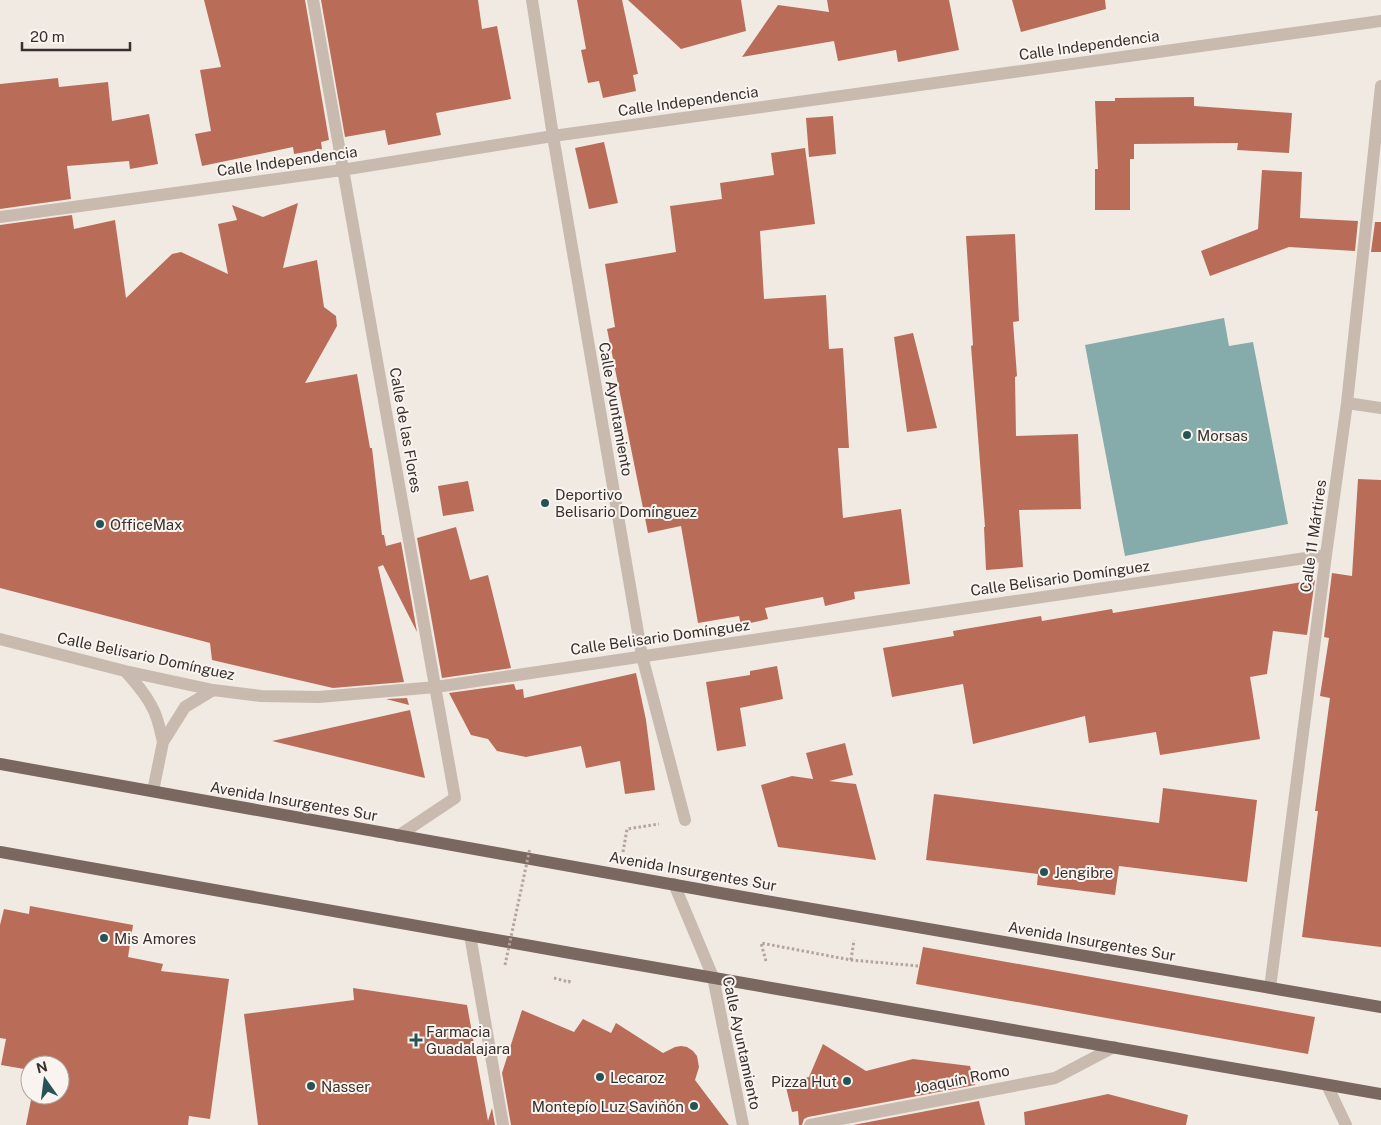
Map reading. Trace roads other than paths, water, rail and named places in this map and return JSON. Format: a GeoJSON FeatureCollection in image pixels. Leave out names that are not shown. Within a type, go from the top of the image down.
{"type":"FeatureCollection","features":[{"type":"Feature","properties":{"kind":"main road","name":"Avenida Insurgentes Sur"},"geometry":{"type":"LineString","coordinates":[[0,764],[1083,957],[1381,1007]]}},
{"type":"Feature","properties":{"kind":"main road"},"geometry":{"type":"LineString","coordinates":[[0,852],[1381,1094]]}},
{"type":"Feature","properties":{"kind":"street","name":"Calle de las Flores"},"geometry":{"type":"LineString","coordinates":[[313,0],[455,798],[398,836]]}},
{"type":"Feature","properties":{"kind":"street","name":"Calle Ayuntamiento"},"geometry":{"type":"LineString","coordinates":[[532,0],[553,136],[642,656],[685,820]]}},
{"type":"Feature","properties":{"kind":"street","name":"Calle Independencia"},"geometry":{"type":"LineString","coordinates":[[0,217],[342,170],[553,136],[1381,21]]}},
{"type":"Feature","properties":{"kind":"street","name":"Calle 11 Mártires"},"geometry":{"type":"LineString","coordinates":[[1270,988],[1347,403],[1378,146],[1381,86]]}},
{"type":"Feature","properties":{"kind":"street"},"geometry":{"type":"LineString","coordinates":[[1347,403],[1381,408]]}},
{"type":"Feature","properties":{"kind":"street","name":"Calle Belisario Domínguez"},"geometry":{"type":"LineString","coordinates":[[0,639],[125,671],[213,690],[261,696],[319,697],[436,687],[1326,555]]}},
{"type":"Feature","properties":{"kind":"street"},"geometry":{"type":"LineString","coordinates":[[125,671],[153,708],[163,742]]}},
{"type":"Feature","properties":{"kind":"street"},"geometry":{"type":"LineString","coordinates":[[153,792],[163,742],[185,707],[213,690]]}},
{"type":"Feature","properties":{"kind":"street","name":"Calle Ayuntamiento"},"geometry":{"type":"LineString","coordinates":[[674,884],[713,977],[743,1125]]}},
{"type":"Feature","properties":{"kind":"street"},"geometry":{"type":"LineString","coordinates":[[470,935],[503,1125]]}},
{"type":"Feature","properties":{"kind":"street","name":"Joaquín Romo"},"geometry":{"type":"LineString","coordinates":[[810,1125],[1055,1078],[1114,1047]]}},
{"type":"Feature","properties":{"kind":"street"},"geometry":{"type":"LineString","coordinates":[[1327,1084],[1346,1125]]}},
{"type":"Feature","properties":{"kind":"water","name":"Morsas"},"geometry":{"type":"Polygon","coordinates":[[[1224,318],[1229,346],[1253,342],[1288,524],[1125,556],[1085,345],[1224,318]]]}},
{"type":"Feature","properties":{"kind":"place","name":"Morsas"},"geometry":{"type":"Point","coordinates":[1187,435]}},
{"type":"Feature","properties":{"kind":"place","name":"Deportivo Belisario Domínguez"},"geometry":{"type":"Point","coordinates":[545,503]}},
{"type":"Feature","properties":{"kind":"place","name":"OfficeMax"},"geometry":{"type":"Point","coordinates":[100,524]}},
{"type":"Feature","properties":{"kind":"place","name":"Jengibre"},"geometry":{"type":"Point","coordinates":[1044,872]}},
{"type":"Feature","properties":{"kind":"place","name":"Mis Amores"},"geometry":{"type":"Point","coordinates":[104,938]}},
{"type":"Feature","properties":{"kind":"place","name":"Farmacia Guadalajara"},"geometry":{"type":"Point","coordinates":[416,1040]}},
{"type":"Feature","properties":{"kind":"place","name":"Lecaroz"},"geometry":{"type":"Point","coordinates":[600,1077]}},
{"type":"Feature","properties":{"kind":"place","name":"Pizza Hut"},"geometry":{"type":"Point","coordinates":[847,1081]}},
{"type":"Feature","properties":{"kind":"place","name":"Nasser"},"geometry":{"type":"Point","coordinates":[311,1086]}},
{"type":"Feature","properties":{"kind":"place","name":"Montepío Luz Saviñón"},"geometry":{"type":"Point","coordinates":[694,1106]}}]}
